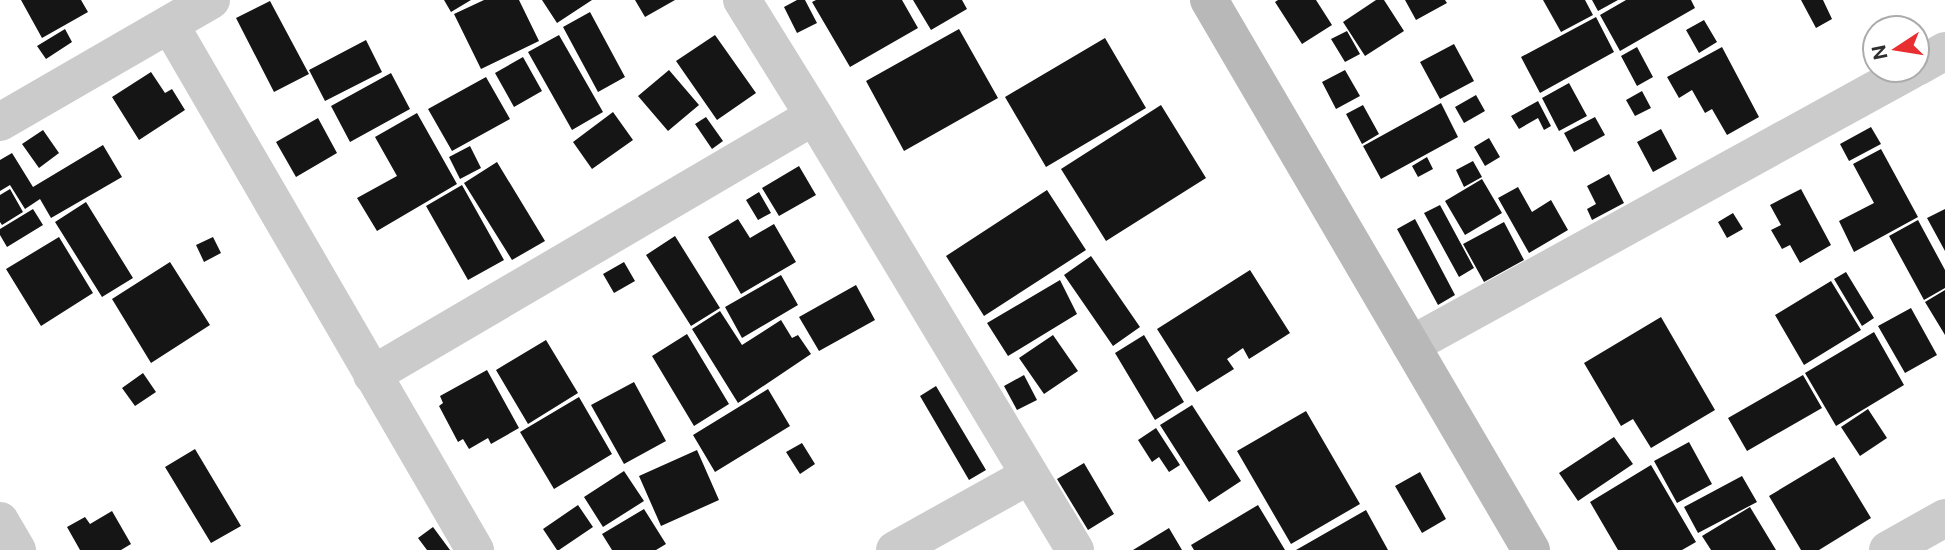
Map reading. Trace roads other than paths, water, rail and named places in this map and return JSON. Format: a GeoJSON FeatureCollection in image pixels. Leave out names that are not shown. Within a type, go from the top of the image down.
{"type":"FeatureCollection","features":[{"type":"Feature","properties":{"kind":"street"},"geometry":{"type":"LineString","coordinates":[[0,122],[211,0]]}},
{"type":"Feature","properties":{"kind":"street"},"geometry":{"type":"LineString","coordinates":[[742,0],[1075,550]]}},
{"type":"Feature","properties":{"kind":"street"},"geometry":{"type":"LineString","coordinates":[[1209,0],[1531,550]]}},
{"type":"Feature","properties":{"kind":"street"},"geometry":{"type":"LineString","coordinates":[[170,25],[475,550]]}},
{"type":"Feature","properties":{"kind":"street"},"geometry":{"type":"LineString","coordinates":[[1411,345],[1886,84]]}},
{"type":"Feature","properties":{"kind":"street"},"geometry":{"type":"LineString","coordinates":[[372,376],[814,116]]}},
{"type":"Feature","properties":{"kind":"street"},"geometry":{"type":"LineString","coordinates":[[895,550],[1030,475]]}},
{"type":"Feature","properties":{"kind":"street"},"geometry":{"type":"LineString","coordinates":[[1888,550],[1945,518]]}},
{"type":"Feature","properties":{"kind":"street"},"geometry":{"type":"LineString","coordinates":[[0,520],[17,550]]}}]}
